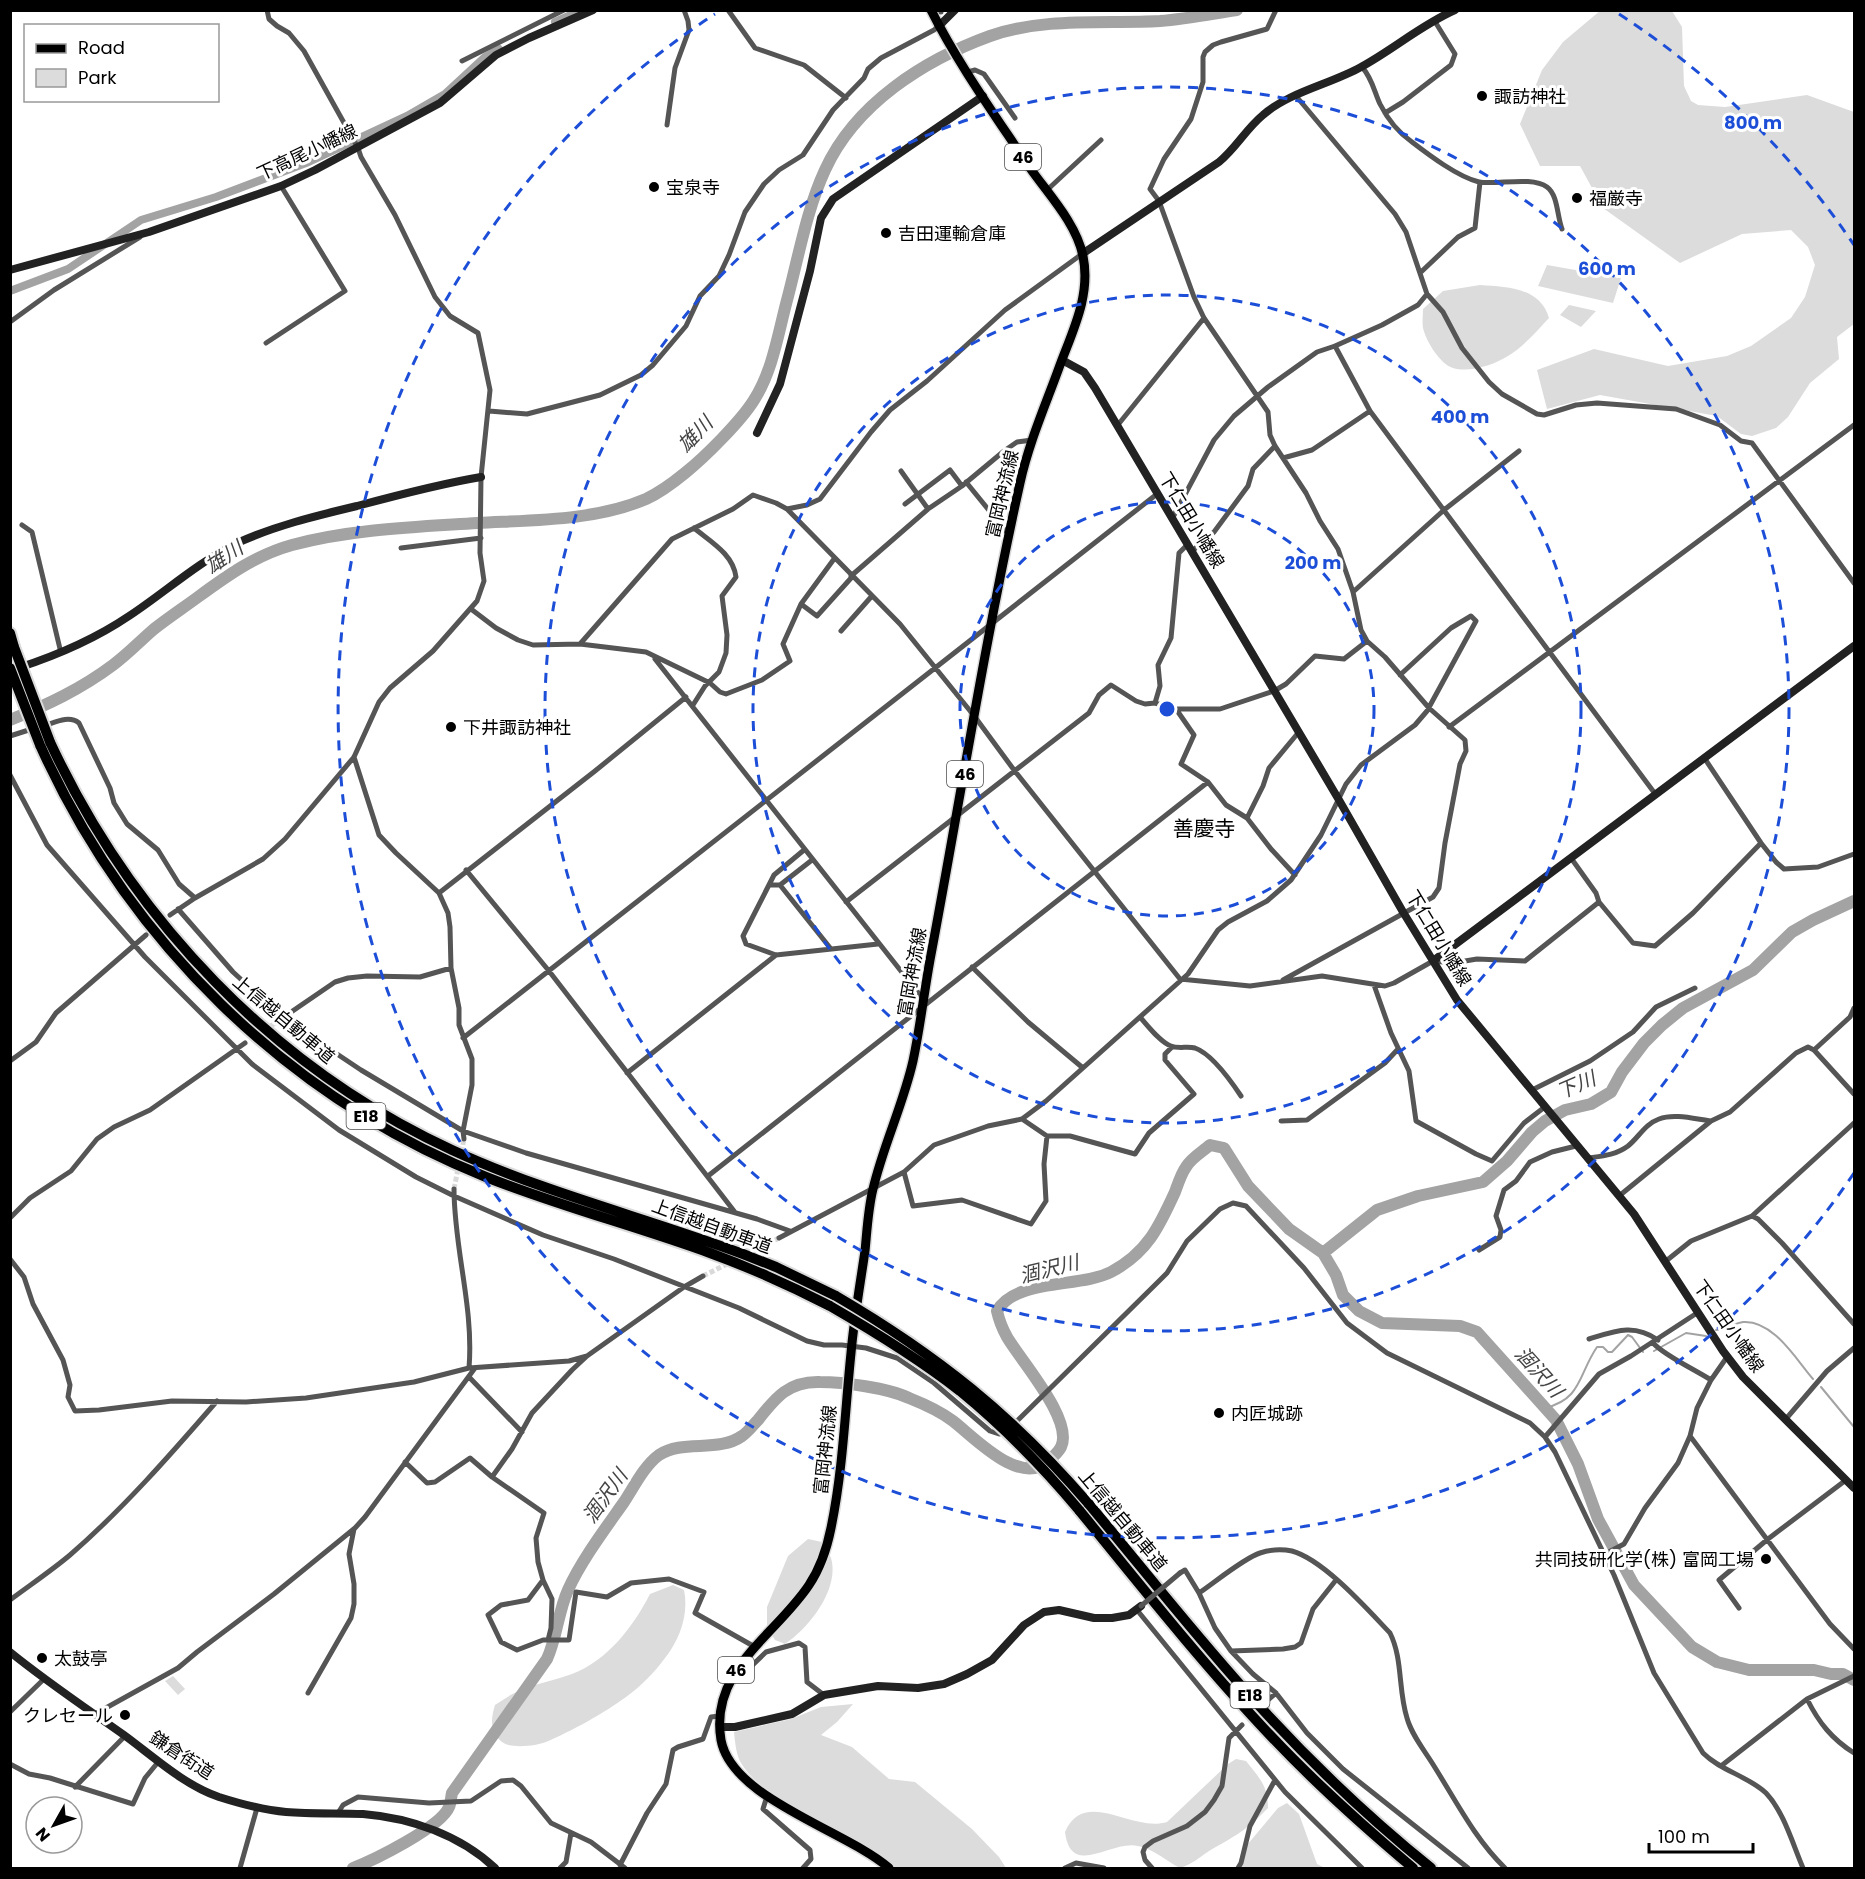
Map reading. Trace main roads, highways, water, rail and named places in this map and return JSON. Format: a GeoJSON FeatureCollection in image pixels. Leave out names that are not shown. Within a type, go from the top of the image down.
{"type":"FeatureCollection","features":[{"type":"Feature","properties":{"kind":"highway","name":"上信越自動車道"},"geometry":{"type":"LineString","coordinates":[[10,633],[66,800],[88,838],[119,885],[157,935],[200,983],[247,1029],[328,1092],[418,1146],[484,1176],[554,1202],[710,1253],[833,1301],[914,1344],[976,1391],[1039,1449],[1232,1693],[1268,1733],[1337,1802],[1413,1869]]}},
{"type":"Feature","properties":{"kind":"highway","name":"上信越自動車道"},"geometry":{"type":"LineString","coordinates":[[10,670],[45,743]]}},
{"type":"Feature","properties":{"kind":"highway","name":"上信越自動車道"},"geometry":{"type":"LineString","coordinates":[[1084,1507],[1277,1725],[1345,1793],[1431,1869]]}},
{"type":"Feature","properties":{"kind":"highway"},"geometry":{"type":"LineString","coordinates":[[1337,1802],[1407,1869]]}},
{"type":"Feature","properties":{"kind":"main road","name":"富岡神流線"},"geometry":{"type":"LineString","coordinates":[[889,1869],[880,1860],[846,1839],[767,1796],[738,1774],[730,1764],[723,1745],[720,1716],[724,1692],[731,1678],[742,1661],[803,1593],[827,1550],[842,1462],[851,1349],[873,1189],[912,1066],[1009,535],[1032,440],[1077,322],[1083,297],[1082,254],[1071,227],[961,62],[941,29],[938,11]]}},
{"type":"Feature","properties":{"kind":"waterway"},"geometry":{"type":"LineString","coordinates":[[555,22],[582,10]]}},
{"type":"Feature","properties":{"kind":"waterway","name":"雄川"},"geometry":{"type":"LineString","coordinates":[[10,720],[89,682],[118,661],[159,625],[220,581],[254,560],[279,549],[338,535],[384,529],[541,520],[606,512],[656,494],[702,458],[732,428],[754,400],[774,353],[807,219],[825,170],[838,146],[854,125],[894,87],[965,46],[1011,30],[1074,22],[1160,21],[1237,10]]}},
{"type":"Feature","properties":{"kind":"waterway"},"geometry":{"type":"LineString","coordinates":[[10,291],[68,269],[141,220],[216,197],[306,163],[407,116],[445,94],[485,57],[499,49]]}},
{"type":"Feature","properties":{"kind":"waterway","name":"下川"},"geometry":{"type":"LineString","coordinates":[[1323,1253],[1377,1210],[1418,1196],[1483,1182],[1507,1161],[1532,1132],[1545,1121],[1565,1110],[1591,1104],[1611,1092],[1622,1072],[1644,1043],[1683,1008],[1753,970],[1792,932],[1854,901]]}},
{"type":"Feature","properties":{"kind":"waterway","name":"涸沢川"},"geometry":{"type":"LineString","coordinates":[[353,1868],[406,1842],[434,1824],[443,1815],[450,1805],[452,1793],[547,1659],[573,1579],[644,1471],[659,1455],[668,1450],[733,1441],[746,1433],[784,1392],[800,1384],[820,1382],[853,1384],[900,1394],[948,1417],[985,1448],[1011,1464],[1024,1468],[1037,1467],[1052,1458],[1061,1447],[1063,1436],[1060,1422],[1044,1391],[1007,1337],[997,1311],[1018,1293],[1033,1288],[1098,1277],[1123,1265],[1143,1248],[1157,1228],[1188,1164],[1210,1145],[1224,1148],[1248,1186],[1289,1229],[1323,1253],[1336,1275],[1343,1295],[1359,1311],[1382,1323],[1460,1326],[1477,1332],[1556,1420],[1578,1464],[1598,1519],[1634,1585],[1692,1647],[1717,1662],[1749,1670],[1814,1670],[1843,1674],[1854,1680]]}},
{"type":"Feature","properties":{"kind":"waterway"},"geometry":{"type":"LineString","coordinates":[[1716,1330],[1743,1322],[1764,1327],[1791,1351],[1813,1379]]}},
{"type":"Feature","properties":{"kind":"waterway"},"geometry":{"type":"LineString","coordinates":[[1654,1351],[1686,1333],[1706,1336]]}},
{"type":"Feature","properties":{"kind":"waterway"},"geometry":{"type":"LineString","coordinates":[[1545,1408],[1566,1399],[1573,1392],[1597,1347],[1603,1347],[1608,1352],[1612,1352],[1628,1335],[1643,1352]]}},
{"type":"Feature","properties":{"kind":"waterway"},"geometry":{"type":"LineString","coordinates":[[1821,1387],[1854,1427]]}},
{"type":"Feature","properties":{"kind":"tunnel"},"geometry":{"type":"LineString","coordinates":[[265,1030],[278,1021]]}},
{"type":"Feature","properties":{"kind":"tunnel"},"geometry":{"type":"LineString","coordinates":[[454,1189],[464,1139]]}},
{"type":"Feature","properties":{"kind":"tunnel"},"geometry":{"type":"LineString","coordinates":[[748,1254],[779,1238]]}},
{"type":"Feature","properties":{"kind":"tunnel"},"geometry":{"type":"LineString","coordinates":[[703,1276],[731,1262]]}},
{"type":"Feature","properties":{"kind":"place","name":"諏訪神社"},"geometry":{"type":"Point","coordinates":[1482,96]}},
{"type":"Feature","properties":{"kind":"place","name":"宝泉寺"},"geometry":{"type":"Point","coordinates":[654,187]}},
{"type":"Feature","properties":{"kind":"place","name":"福厳寺"},"geometry":{"type":"Point","coordinates":[1577,198]}},
{"type":"Feature","properties":{"kind":"place","name":"吉田運輸倉庫"},"geometry":{"type":"Point","coordinates":[886,233]}},
{"type":"Feature","properties":{"kind":"place","name":"下井諏訪神社"},"geometry":{"type":"Point","coordinates":[451,727]}},
{"type":"Feature","properties":{"kind":"place","name":"内匠城跡"},"geometry":{"type":"Point","coordinates":[1219,1413]}},
{"type":"Feature","properties":{"kind":"place","name":"共同技研化学(株) 富岡工場"},"geometry":{"type":"Point","coordinates":[1766,1559]}},
{"type":"Feature","properties":{"kind":"place","name":"太鼓亭"},"geometry":{"type":"Point","coordinates":[42,1658]}},
{"type":"Feature","properties":{"kind":"place","name":"クレセール"},"geometry":{"type":"Point","coordinates":[125,1715]}},
{"type":"Feature","properties":{"kind":"district","name":"善慶寺"},"geometry":{"type":"Point","coordinates":[1204,828]}}]}
